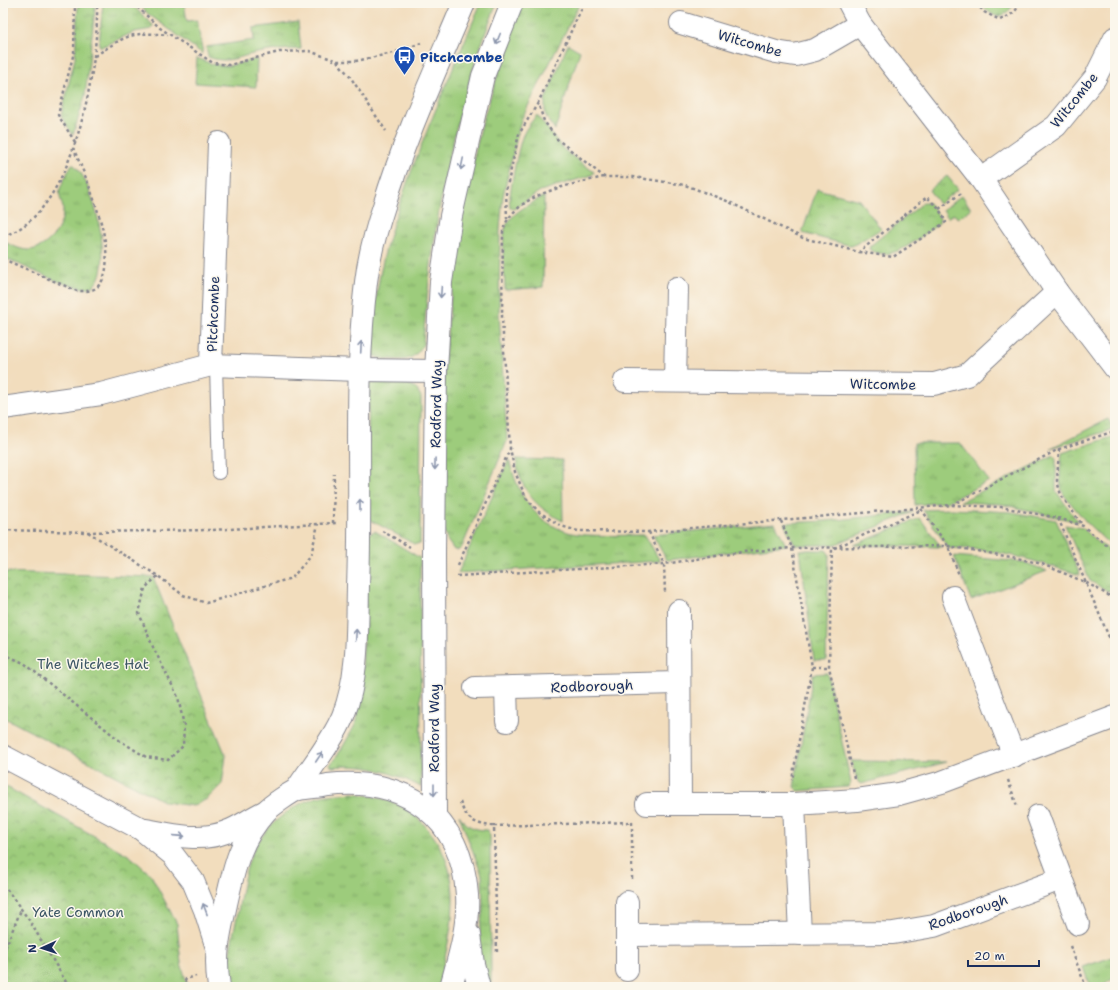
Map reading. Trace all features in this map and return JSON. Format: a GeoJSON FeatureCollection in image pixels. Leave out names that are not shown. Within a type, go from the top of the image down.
{"type":"FeatureCollection","features":[{"type":"Feature","properties":{"kind":"street"},"geometry":{"type":"LineString","coordinates":[[141,829],[178,837],[209,836],[226,832],[267,811],[297,789],[343,717],[351,686],[356,639],[360,525],[360,370],[366,280],[376,232],[398,161],[464,3]]}},
{"type":"Feature","properties":{"kind":"street","name":"Rodford Way"},"geometry":{"type":"LineString","coordinates":[[435,815],[434,554],[436,371],[441,282],[450,216],[483,76],[512,3]]}},
{"type":"Feature","properties":{"kind":"street"},"geometry":{"type":"LineString","coordinates":[[849,3],[860,24],[981,179],[1057,292],[1115,368]]}},
{"type":"Feature","properties":{"kind":"street","name":"Witcombe"},"geometry":{"type":"LineString","coordinates":[[681,23],[776,52],[795,55],[815,50],[860,24]]}},
{"type":"Feature","properties":{"kind":"street","name":"Witcombe"},"geometry":{"type":"LineString","coordinates":[[981,179],[1056,126],[1095,78],[1115,38]]}},
{"type":"Feature","properties":{"kind":"street","name":"Pitchcombe"},"geometry":{"type":"LineString","coordinates":[[213,366],[219,143]]}},
{"type":"Feature","properties":{"kind":"street"},"geometry":{"type":"LineString","coordinates":[[675,382],[677,288]]}},
{"type":"Feature","properties":{"kind":"street","name":"Witcombe"},"geometry":{"type":"LineString","coordinates":[[625,381],[934,384],[967,375],[1057,292]]}},
{"type":"Feature","properties":{"kind":"street","name":"Pitchcombe"},"geometry":{"type":"LineString","coordinates":[[3,408],[101,394],[213,366],[436,371]]}},
{"type":"Feature","properties":{"kind":"street"},"geometry":{"type":"LineString","coordinates":[[953,597],[1008,759]]}},
{"type":"Feature","properties":{"kind":"street"},"geometry":{"type":"LineString","coordinates":[[679,611],[678,683],[680,804]]}},
{"type":"Feature","properties":{"kind":"street","name":"Rodborough"},"geometry":{"type":"LineString","coordinates":[[475,688],[506,689],[678,683]]}},
{"type":"Feature","properties":{"kind":"street"},"geometry":{"type":"LineString","coordinates":[[506,689],[507,721]]}},
{"type":"Feature","properties":{"kind":"street"},"geometry":{"type":"LineString","coordinates":[[647,804],[794,804],[857,800],[899,794],[942,782],[1008,759],[1115,718]]}},
{"type":"Feature","properties":{"kind":"street"},"geometry":{"type":"LineString","coordinates":[[3,756],[141,829],[173,855],[193,881],[205,910],[217,946]]}},
{"type":"Feature","properties":{"kind":"street"},"geometry":{"type":"LineString","coordinates":[[297,789],[341,784],[378,786],[407,796],[435,815],[447,830],[461,864],[467,895],[464,934],[451,987]]}},
{"type":"Feature","properties":{"kind":"street"},"geometry":{"type":"LineString","coordinates":[[794,804],[800,934]]}},
{"type":"Feature","properties":{"kind":"street"},"geometry":{"type":"LineString","coordinates":[[219,987],[216,969],[217,946],[235,862],[246,838],[267,811]]}},
{"type":"Feature","properties":{"kind":"street"},"geometry":{"type":"LineString","coordinates":[[1038,816],[1078,924]]}},
{"type":"Feature","properties":{"kind":"street","name":"Rodborough"},"geometry":{"type":"LineString","coordinates":[[627,935],[893,932],[934,926],[1061,878]]}},
{"type":"Feature","properties":{"kind":"street"},"geometry":{"type":"LineString","coordinates":[[627,970],[627,935],[630,892]]}},
{"type":"Feature","properties":{"kind":"street"},"geometry":{"type":"LineString","coordinates":[[466,912],[473,964],[479,987]]}},
{"type":"Feature","properties":{"kind":"lane"},"geometry":{"type":"LineString","coordinates":[[213,366],[219,473]]}},
{"type":"Feature","properties":{"kind":"path"},"geometry":{"type":"LineString","coordinates":[[75,3],[74,52],[58,115],[75,142]]}},
{"type":"Feature","properties":{"kind":"path"},"geometry":{"type":"LineString","coordinates":[[3,236],[14,233],[36,216],[57,189],[84,114],[94,56],[97,3]]}},
{"type":"Feature","properties":{"kind":"path"},"geometry":{"type":"LineString","coordinates":[[133,3],[169,35],[213,63],[229,65],[279,52],[309,51],[337,61],[356,61],[393,53],[423,42]]}},
{"type":"Feature","properties":{"kind":"path"},"geometry":{"type":"LineString","coordinates":[[584,3],[538,103],[519,134],[506,191],[507,219],[503,230],[502,318],[510,448],[515,472],[526,498],[539,512],[561,526],[578,531],[648,532],[952,505],[1001,507],[1058,518],[1083,526]]}},
{"type":"Feature","properties":{"kind":"path"},"geometry":{"type":"LineString","coordinates":[[976,3],[984,12],[1000,20],[1013,13],[1020,3]]}},
{"type":"Feature","properties":{"kind":"path"},"geometry":{"type":"LineString","coordinates":[[94,56],[131,34],[148,33],[169,35]]}},
{"type":"Feature","properties":{"kind":"path"},"geometry":{"type":"LineString","coordinates":[[337,61],[351,78],[387,133]]}},
{"type":"Feature","properties":{"kind":"path"},"geometry":{"type":"LineString","coordinates":[[538,103],[544,121],[557,140],[604,177]]}},
{"type":"Feature","properties":{"kind":"path"},"geometry":{"type":"LineString","coordinates":[[3,259],[77,291],[90,291],[100,285],[105,273],[104,232],[86,176],[73,148]]}},
{"type":"Feature","properties":{"kind":"path"},"geometry":{"type":"LineString","coordinates":[[507,219],[517,209],[552,189],[604,177],[633,177],[685,185],[727,201],[803,238],[859,252],[888,257],[898,255],[946,222],[939,209],[927,197],[859,252]]}},
{"type":"Feature","properties":{"kind":"path"},"geometry":{"type":"LineString","coordinates":[[939,209],[981,179]]}},
{"type":"Feature","properties":{"kind":"path"},"geometry":{"type":"LineString","coordinates":[[952,505],[1058,449],[1115,431]]}},
{"type":"Feature","properties":{"kind":"path"},"geometry":{"type":"LineString","coordinates":[[510,448],[453,576],[664,564],[742,552],[792,548],[832,549],[948,546],[1042,564],[1087,583],[1115,599]]}},
{"type":"Feature","properties":{"kind":"path"},"geometry":{"type":"LineString","coordinates":[[1058,449],[1057,481],[1061,495],[1083,526],[1115,550]]}},
{"type":"Feature","properties":{"kind":"path"},"geometry":{"type":"LineString","coordinates":[[920,509],[948,546],[964,590],[953,597]]}},
{"type":"Feature","properties":{"kind":"path"},"geometry":{"type":"LineString","coordinates":[[832,549],[920,509]]}},
{"type":"Feature","properties":{"kind":"path"},"geometry":{"type":"LineString","coordinates":[[1058,518],[1109,637],[1115,635]]}},
{"type":"Feature","properties":{"kind":"path"},"geometry":{"type":"LineString","coordinates":[[781,521],[792,548],[812,667],[790,794],[794,804]]}},
{"type":"Feature","properties":{"kind":"path"},"geometry":{"type":"LineString","coordinates":[[3,530],[88,532],[211,530],[332,523],[374,526],[419,552],[434,554]]}},
{"type":"Feature","properties":{"kind":"path"},"geometry":{"type":"LineString","coordinates":[[88,532],[158,576],[183,595],[206,603],[292,578],[311,555],[318,524]]}},
{"type":"Feature","properties":{"kind":"path"},"geometry":{"type":"LineString","coordinates":[[648,532],[664,564],[665,612],[679,611]]}},
{"type":"Feature","properties":{"kind":"path"},"geometry":{"type":"LineString","coordinates":[[832,549],[830,667],[857,789],[857,800]]}},
{"type":"Feature","properties":{"kind":"path"},"geometry":{"type":"LineString","coordinates":[[3,654],[30,668],[119,740],[146,757],[168,760],[183,746],[184,726],[178,697],[153,647],[139,613],[146,588],[158,576]]}},
{"type":"Feature","properties":{"kind":"path"},"geometry":{"type":"LineString","coordinates":[[812,667],[830,667]]}},
{"type":"Feature","properties":{"kind":"path"},"geometry":{"type":"LineString","coordinates":[[1008,759],[1022,820],[1038,816]]}},
{"type":"Feature","properties":{"kind":"path"},"geometry":{"type":"LineString","coordinates":[[494,826],[632,822],[630,892]]}},
{"type":"Feature","properties":{"kind":"path"},"geometry":{"type":"LineString","coordinates":[[3,884],[22,910],[69,987]]}},
{"type":"Feature","properties":{"kind":"path"},"geometry":{"type":"LineString","coordinates":[[3,953],[22,910]]}},
{"type":"Feature","properties":{"kind":"path"},"geometry":{"type":"LineString","coordinates":[[1078,924],[1065,933],[1086,987]]}},
{"type":"Feature","properties":{"kind":"green space"},"geometry":{"type":"Polygon","coordinates":[[[78,3],[95,3],[95,9],[85,96],[73,135],[61,116],[75,58],[78,3]]]}},
{"type":"Feature","properties":{"kind":"green space"},"geometry":{"type":"Polygon","coordinates":[[[103,3],[130,3],[153,25],[152,29],[134,32],[101,47],[99,45],[103,3]]]}},
{"type":"Feature","properties":{"kind":"green space"},"geometry":{"type":"Polygon","coordinates":[[[138,3],[184,3],[187,21],[197,20],[203,54],[147,13],[138,3]]]}},
{"type":"Feature","properties":{"kind":"green space"},"geometry":{"type":"Polygon","coordinates":[[[481,3],[497,3],[481,45],[468,87],[446,171],[432,256],[423,344],[419,351],[410,358],[399,360],[379,358],[374,356],[370,347],[375,304],[390,234],[421,146],[481,3]]]}},
{"type":"Feature","properties":{"kind":"green space"},"geometry":{"type":"Polygon","coordinates":[[[521,3],[580,3],[521,120],[503,196],[500,229],[499,313],[507,441],[462,547],[459,550],[454,550],[447,540],[443,528],[444,366],[458,228],[482,123],[521,3]]]}},
{"type":"Feature","properties":{"kind":"green space"},"geometry":{"type":"Polygon","coordinates":[[[981,3],[1015,3],[1006,13],[998,16],[990,13],[981,3]]]}},
{"type":"Feature","properties":{"kind":"green space"},"geometry":{"type":"Polygon","coordinates":[[[298,22],[301,49],[268,51],[227,60],[208,57],[206,47],[254,40],[253,28],[298,22]]]}},
{"type":"Feature","properties":{"kind":"green space"},"geometry":{"type":"Polygon","coordinates":[[[568,44],[580,51],[555,130],[545,114],[545,100],[568,44]]]}},
{"type":"Feature","properties":{"kind":"green space"},"geometry":{"type":"Polygon","coordinates":[[[197,58],[212,64],[228,66],[257,59],[256,87],[195,83],[197,58]]]}},
{"type":"Feature","properties":{"kind":"green space"},"geometry":{"type":"Polygon","coordinates":[[[537,115],[564,150],[594,172],[592,175],[540,191],[514,209],[510,208],[512,184],[521,140],[529,125],[537,115]]]}},
{"type":"Feature","properties":{"kind":"green space"},"geometry":{"type":"Polygon","coordinates":[[[72,164],[79,170],[93,202],[99,222],[102,244],[102,263],[99,278],[91,287],[84,288],[61,282],[3,257],[3,241],[12,246],[29,250],[42,246],[53,236],[63,217],[60,189],[72,164]]]}},
{"type":"Feature","properties":{"kind":"green space"},"geometry":{"type":"Polygon","coordinates":[[[947,176],[958,189],[939,204],[929,190],[947,176]]]}},
{"type":"Feature","properties":{"kind":"green space"},"geometry":{"type":"Polygon","coordinates":[[[817,189],[859,200],[881,229],[852,246],[802,233],[817,189]]]}},
{"type":"Feature","properties":{"kind":"green space"},"geometry":{"type":"Polygon","coordinates":[[[962,195],[971,209],[958,218],[954,214],[948,218],[943,210],[962,195]]]}},
{"type":"Feature","properties":{"kind":"green space"},"geometry":{"type":"Polygon","coordinates":[[[544,196],[543,287],[505,290],[503,247],[507,224],[519,211],[544,196]]]}},
{"type":"Feature","properties":{"kind":"green space"},"geometry":{"type":"Polygon","coordinates":[[[923,203],[929,203],[940,218],[939,223],[906,247],[897,251],[887,254],[878,253],[869,249],[870,246],[923,203]]]}},
{"type":"Feature","properties":{"kind":"green space"},"geometry":{"type":"Polygon","coordinates":[[[395,381],[407,383],[413,386],[421,397],[420,544],[414,544],[367,518],[369,384],[374,382],[395,381]]]}},
{"type":"Feature","properties":{"kind":"green space"},"geometry":{"type":"Polygon","coordinates":[[[1108,419],[1114,429],[1051,448],[1108,419]]]}},
{"type":"Feature","properties":{"kind":"green space"},"geometry":{"type":"Polygon","coordinates":[[[1115,436],[1115,515],[1110,545],[1087,523],[1064,495],[1060,474],[1062,453],[1115,436]]]}},
{"type":"Feature","properties":{"kind":"green space"},"geometry":{"type":"Polygon","coordinates":[[[914,443],[960,443],[989,481],[947,502],[915,505],[914,443]]]}},
{"type":"Feature","properties":{"kind":"green space"},"geometry":{"type":"Polygon","coordinates":[[[1054,455],[1056,459],[1056,491],[1078,522],[1001,504],[960,502],[1054,455]]]}},
{"type":"Feature","properties":{"kind":"green space"},"geometry":{"type":"Polygon","coordinates":[[[509,459],[517,484],[529,505],[547,522],[558,528],[578,534],[645,535],[660,561],[458,573],[509,459]]]}},
{"type":"Feature","properties":{"kind":"green space"},"geometry":{"type":"Polygon","coordinates":[[[516,459],[562,460],[563,521],[553,516],[537,504],[531,497],[521,480],[516,459]]]}},
{"type":"Feature","properties":{"kind":"green space"},"geometry":{"type":"Polygon","coordinates":[[[952,509],[1011,512],[1056,520],[1080,575],[1015,556],[982,550],[948,548],[923,510],[952,509]]]}},
{"type":"Feature","properties":{"kind":"green space"},"geometry":{"type":"Polygon","coordinates":[[[913,512],[836,544],[826,545],[795,545],[784,523],[826,521],[913,512]]]}},
{"type":"Feature","properties":{"kind":"green space"},"geometry":{"type":"Polygon","coordinates":[[[920,518],[941,547],[854,545],[920,518]]]}},
{"type":"Feature","properties":{"kind":"green space"},"geometry":{"type":"Polygon","coordinates":[[[775,523],[786,545],[668,560],[666,559],[653,535],[775,523]]]}},
{"type":"Feature","properties":{"kind":"green space"},"geometry":{"type":"Polygon","coordinates":[[[1065,525],[1083,528],[1098,543],[1115,553],[1115,595],[1090,581],[1065,525]]]}},
{"type":"Feature","properties":{"kind":"green space"},"geometry":{"type":"Polygon","coordinates":[[[375,531],[420,558],[421,787],[389,773],[378,770],[355,766],[332,767],[330,765],[341,750],[355,725],[361,696],[368,534],[375,531]]]}},
{"type":"Feature","properties":{"kind":"green space"},"geometry":{"type":"Polygon","coordinates":[[[800,550],[826,550],[829,554],[826,660],[814,660],[800,550]]]}},
{"type":"Feature","properties":{"kind":"green space"},"geometry":{"type":"Polygon","coordinates":[[[954,556],[1023,562],[1047,571],[971,600],[954,556]]]}},
{"type":"Feature","properties":{"kind":"green space","name":"The Witches Hat"},"geometry":{"type":"Polygon","coordinates":[[[3,572],[153,577],[226,756],[222,784],[207,799],[193,806],[165,802],[3,717],[3,572]]]}},
{"type":"Feature","properties":{"kind":"green space"},"geometry":{"type":"Polygon","coordinates":[[[827,673],[851,783],[848,787],[798,791],[794,787],[813,674],[827,673]]]}},
{"type":"Feature","properties":{"kind":"green space"},"geometry":{"type":"Polygon","coordinates":[[[851,761],[947,762],[861,784],[858,782],[851,761]]]}},
{"type":"Feature","properties":{"kind":"green space","name":"Yate Common"},"geometry":{"type":"Polygon","coordinates":[[[3,785],[130,856],[151,875],[177,924],[181,963],[188,987],[3,987],[3,785]]]}},
{"type":"Feature","properties":{"kind":"green space"},"geometry":{"type":"Polygon","coordinates":[[[354,793],[387,800],[414,815],[426,826],[443,853],[449,868],[452,884],[453,911],[439,987],[232,987],[229,968],[232,940],[246,870],[259,841],[266,831],[284,814],[306,801],[322,796],[354,793]]]}},
{"type":"Feature","properties":{"kind":"green space"},"geometry":{"type":"Polygon","coordinates":[[[459,815],[464,822],[471,827],[487,830],[490,836],[491,987],[482,987],[477,949],[483,910],[482,875],[459,815]]]}},
{"type":"Feature","properties":{"kind":"green space"},"geometry":{"type":"Polygon","coordinates":[[[1115,956],[1115,977],[1101,987],[1090,987],[1083,967],[1115,956]]]}},
{"type":"Feature","properties":{"kind":"place","name":"Pitchcombe"},"geometry":{"type":"Point","coordinates":[404,76]}}]}
